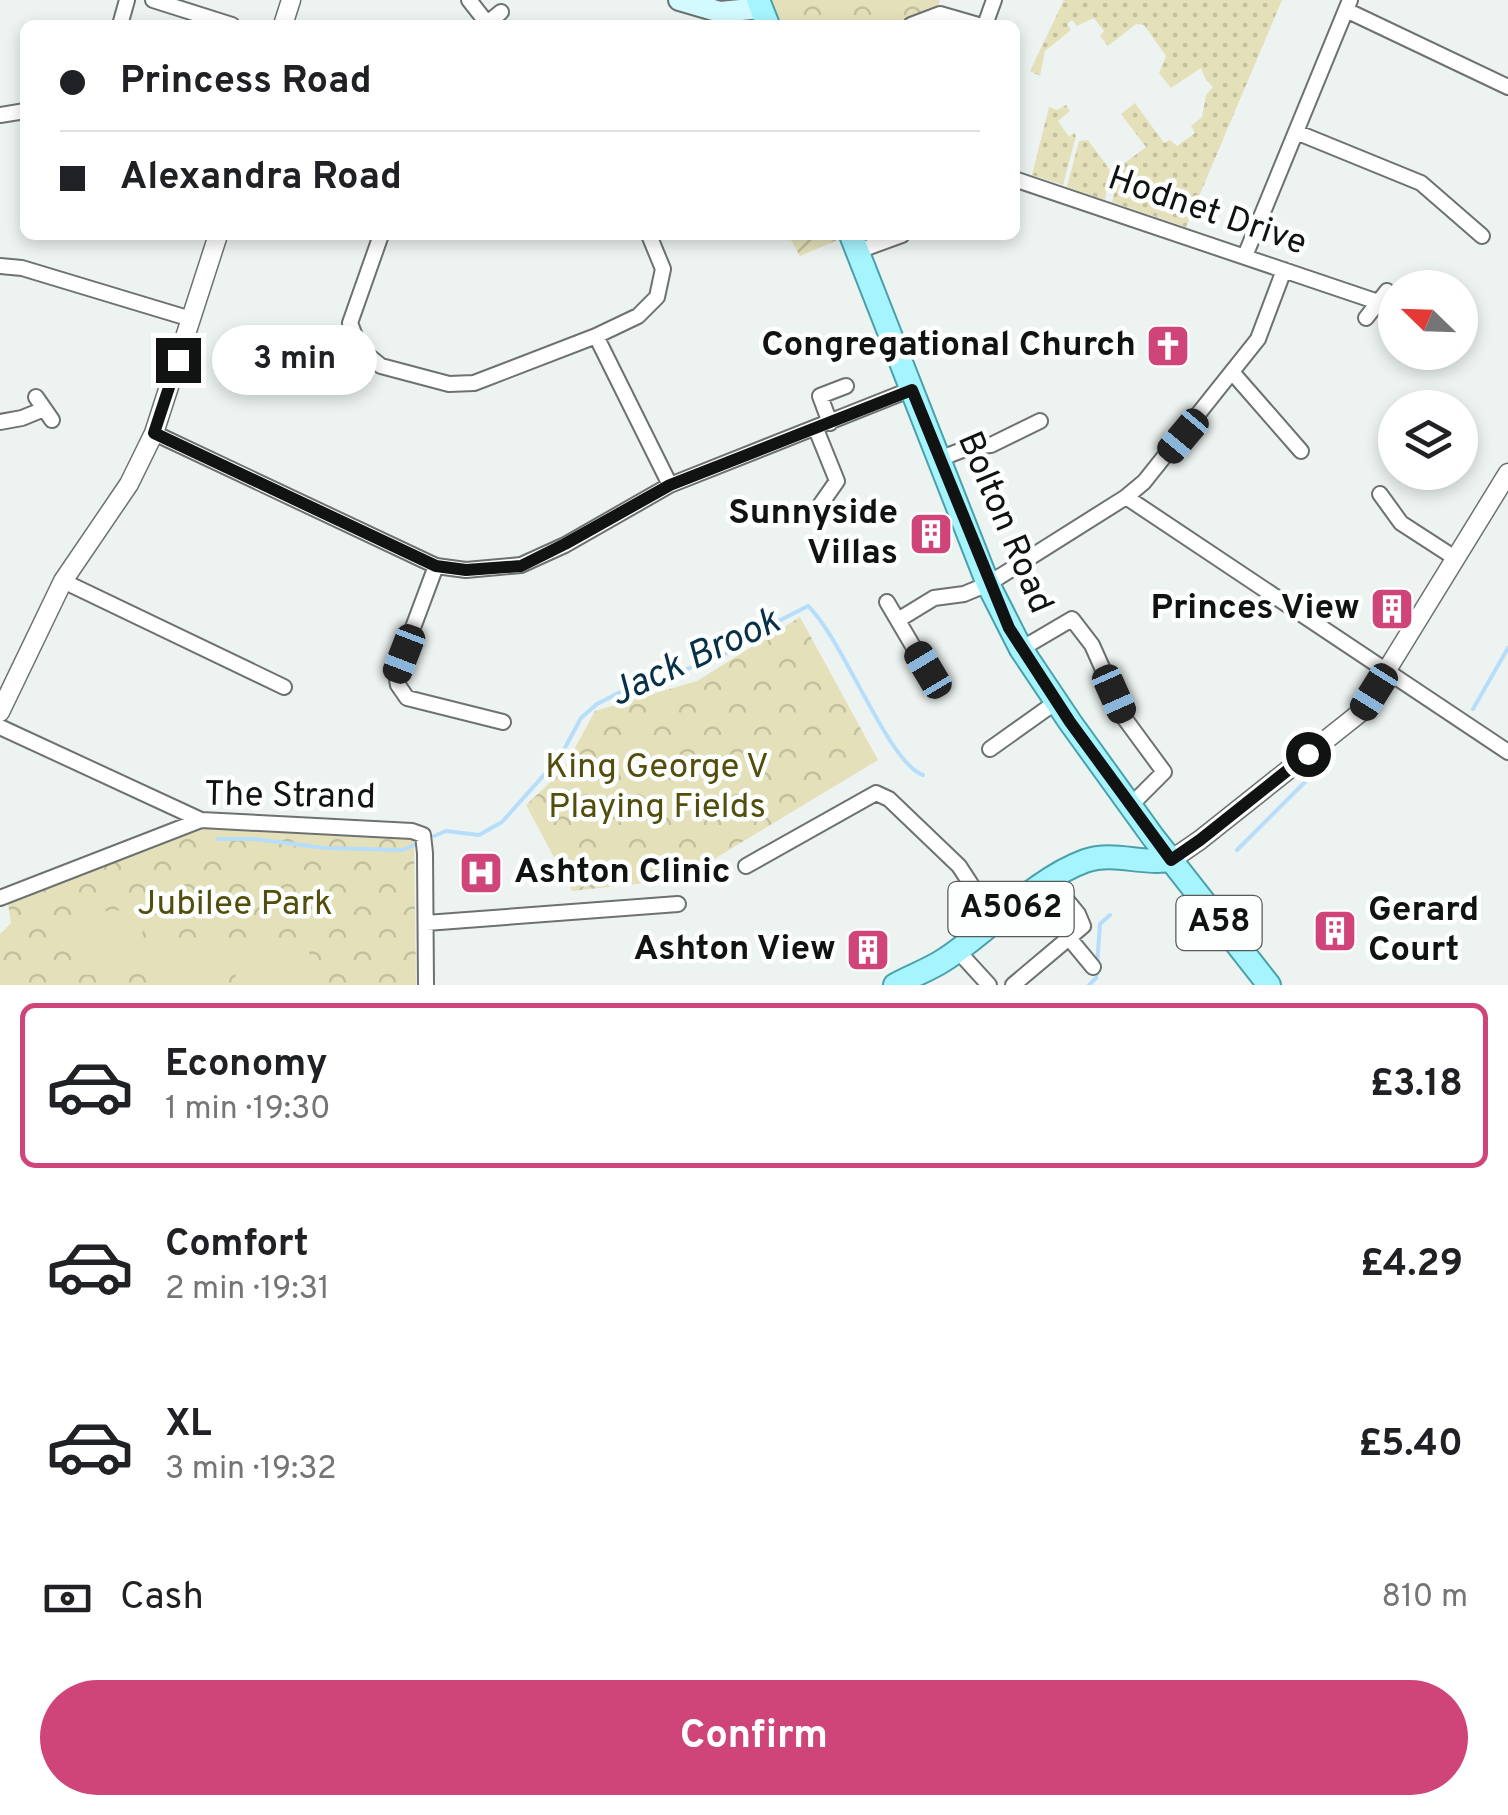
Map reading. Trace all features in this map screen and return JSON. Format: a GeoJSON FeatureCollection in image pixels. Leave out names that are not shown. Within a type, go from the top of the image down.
{"type":"FeatureCollection","features":[{"type":"Feature","properties":{"kind":"main road"},"geometry":{"type":"LineString","coordinates":[[679,0],[720,12],[762,11]]}},
{"type":"Feature","properties":{"kind":"main road","name":"Bolton Road"},"geometry":{"type":"LineString","coordinates":[[855,243],[988,584],[1021,649],[1133,810]]}},
{"type":"Feature","properties":{"kind":"main road","name":"A58"},"geometry":{"type":"LineString","coordinates":[[1133,810],[1269,985]]}},
{"type":"Feature","properties":{"kind":"main road","name":"A5062"},"geometry":{"type":"LineString","coordinates":[[895,985],[950,956],[1051,881],[1123,842],[1135,826],[1133,810]]}},
{"type":"Feature","properties":{"kind":"main road","name":"A5062"},"geometry":{"type":"LineString","coordinates":[[1084,862],[1106,857],[1171,860]]}},
{"type":"Feature","properties":{"kind":"main road","name":"A5062"},"geometry":{"type":"LineString","coordinates":[[928,985],[950,956]]}},
{"type":"Feature","properties":{"kind":"street"},"geometry":{"type":"LineString","coordinates":[[153,0],[216,20]]}},
{"type":"Feature","properties":{"kind":"street"},"geometry":{"type":"LineString","coordinates":[[1244,256],[1348,5],[1508,87]]}},
{"type":"Feature","properties":{"kind":"street"},"geometry":{"type":"LineString","coordinates":[[491,20],[501,12]]}},
{"type":"Feature","properties":{"kind":"street"},"geometry":{"type":"LineString","coordinates":[[924,20],[940,14],[961,20]]}},
{"type":"Feature","properties":{"kind":"street"},"geometry":{"type":"LineString","coordinates":[[1296,132],[1420,183],[1482,236]]}},
{"type":"Feature","properties":{"kind":"street","name":"Hodnet Drive"},"geometry":{"type":"LineString","coordinates":[[1020,182],[1284,270],[1382,296],[1366,318]]}},
{"type":"Feature","properties":{"kind":"street"},"geometry":{"type":"LineString","coordinates":[[0,712],[63,582],[129,484],[154,433],[216,240]]}},
{"type":"Feature","properties":{"kind":"street"},"geometry":{"type":"LineString","coordinates":[[379,240],[350,323],[360,350],[380,366],[449,384],[474,384],[638,316],[657,297],[663,269],[651,240]]}},
{"type":"Feature","properties":{"kind":"street"},"geometry":{"type":"LineString","coordinates":[[0,266],[22,268],[191,320]]}},
{"type":"Feature","properties":{"kind":"street"},"geometry":{"type":"LineString","coordinates":[[898,620],[934,598],[964,594],[988,584],[1144,482],[1258,339],[1284,270]]}},
{"type":"Feature","properties":{"kind":"street"},"geometry":{"type":"LineString","coordinates":[[596,336],[670,485]]}},
{"type":"Feature","properties":{"kind":"street"},"geometry":{"type":"LineString","coordinates":[[1232,372],[1301,451]]}},
{"type":"Feature","properties":{"kind":"street"},"geometry":{"type":"LineString","coordinates":[[816,511],[843,481],[823,426],[820,396],[846,386]]}},
{"type":"Feature","properties":{"kind":"street"},"geometry":{"type":"LineString","coordinates":[[154,433],[436,566],[466,570],[521,566],[670,485],[912,390]]}},
{"type":"Feature","properties":{"kind":"street"},"geometry":{"type":"LineString","coordinates":[[0,422],[44,408]]}},
{"type":"Feature","properties":{"kind":"street"},"geometry":{"type":"LineString","coordinates":[[939,459],[970,447],[991,445],[1040,420]]}},
{"type":"Feature","properties":{"kind":"street"},"geometry":{"type":"LineString","coordinates":[[1171,860],[1361,712],[1508,473]]}},
{"type":"Feature","properties":{"kind":"street"},"geometry":{"type":"LineString","coordinates":[[1380,494],[1401,523],[1455,558]]}},
{"type":"Feature","properties":{"kind":"street"},"geometry":{"type":"LineString","coordinates":[[1126,497],[1508,752]]}},
{"type":"Feature","properties":{"kind":"street"},"geometry":{"type":"LineString","coordinates":[[436,566],[396,674],[398,685],[407,698],[503,722]]}},
{"type":"Feature","properties":{"kind":"street"},"geometry":{"type":"LineString","coordinates":[[63,582],[284,688]]}},
{"type":"Feature","properties":{"kind":"street"},"geometry":{"type":"LineString","coordinates":[[887,602],[928,670]]}},
{"type":"Feature","properties":{"kind":"street"},"geometry":{"type":"LineString","coordinates":[[1021,649],[1072,619],[1092,645],[1125,719],[1164,772],[1133,810]]}},
{"type":"Feature","properties":{"kind":"street"},"geometry":{"type":"LineString","coordinates":[[990,749],[1056,702]]}},
{"type":"Feature","properties":{"kind":"street"},"geometry":{"type":"LineString","coordinates":[[0,728],[201,820]]}},
{"type":"Feature","properties":{"kind":"street"},"geometry":{"type":"LineString","coordinates":[[746,866],[876,794],[890,799],[959,866],[996,921]]}},
{"type":"Feature","properties":{"kind":"street","name":"The Strand"},"geometry":{"type":"LineString","coordinates":[[0,898],[201,820],[412,830],[423,835],[426,923]]}},
{"type":"Feature","properties":{"kind":"street"},"geometry":{"type":"LineString","coordinates":[[1012,985],[1082,926],[1078,914],[1051,881]]}},
{"type":"Feature","properties":{"kind":"street"},"geometry":{"type":"LineString","coordinates":[[426,985],[426,923],[678,904]]}},
{"type":"Feature","properties":{"kind":"street"},"geometry":{"type":"LineString","coordinates":[[1069,938],[1093,967]]}},
{"type":"Feature","properties":{"kind":"street"},"geometry":{"type":"LineString","coordinates":[[950,956],[989,985]]}},
{"type":"Feature","properties":{"kind":"green space"},"geometry":{"type":"Polygon","coordinates":[[[767,0],[940,0],[937,10],[913,20],[772,20],[767,0]]]}},
{"type":"Feature","properties":{"kind":"green space"},"geometry":{"type":"Polygon","coordinates":[[[1064,0],[1282,0],[1186,227],[1112,202],[1121,166],[1146,147],[1121,114],[1135,103],[1164,143],[1170,140],[1177,146],[1195,133],[1191,126],[1202,117],[1206,95],[1213,87],[1201,68],[1171,88],[1159,73],[1166,56],[1144,25],[1136,24],[1108,46],[1100,36],[1104,31],[1094,18],[1077,26],[1072,20],[1067,24],[1071,30],[1045,51],[1040,76],[1030,71],[1064,0]]]}},
{"type":"Feature","properties":{"kind":"green space"},"geometry":{"type":"Polygon","coordinates":[[[1066,105],[1070,111],[1058,121],[1069,137],[1074,133],[1076,136],[1063,185],[1032,175],[1049,107],[1057,110],[1066,105]]]}},
{"type":"Feature","properties":{"kind":"green space"},"geometry":{"type":"Polygon","coordinates":[[[1088,140],[1110,170],[1105,200],[1067,187],[1079,141],[1088,140]]]}},
{"type":"Feature","properties":{"kind":"green space"},"geometry":{"type":"Polygon","coordinates":[[[791,240],[838,240],[800,256],[791,240]]]}},
{"type":"Feature","properties":{"kind":"green space","name":"King George V Playing Fields"},"geometry":{"type":"Polygon","coordinates":[[[800,617],[878,760],[681,879],[572,891],[526,805],[563,770],[595,711],[697,681],[800,617]]]}},
{"type":"Feature","properties":{"kind":"green space","name":"Jubilee Park"},"geometry":{"type":"Polygon","coordinates":[[[206,821],[414,837],[416,985],[0,985],[0,934],[11,923],[8,903],[206,821]]]}},
{"type":"Feature","properties":{"kind":"green space"},"geometry":{"type":"Polygon","coordinates":[[[142,909],[143,974],[75,975],[73,913],[142,909]]]}},
{"type":"Feature","properties":{"kind":"green space"},"geometry":{"type":"Polygon","coordinates":[[[309,944],[310,985],[236,985],[235,946],[309,944]]]}},
{"type":"Feature","properties":{"kind":"green space"},"geometry":{"type":"Polygon","coordinates":[[[222,947],[223,985],[154,985],[153,949],[222,947]]]}},
{"type":"Feature","properties":{"kind":"waterway","name":"Jack Brook"},"geometry":{"type":"LineString","coordinates":[[434,836],[446,831],[479,835],[502,822],[560,757],[581,718],[597,704],[630,687],[725,654],[808,606],[822,622],[895,748],[909,766],[923,775]]}},
{"type":"Feature","properties":{"kind":"waterway"},"geometry":{"type":"LineString","coordinates":[[1473,709],[1508,648]]}},
{"type":"Feature","properties":{"kind":"waterway"},"geometry":{"type":"LineString","coordinates":[[1237,850],[1319,768]]}},
{"type":"Feature","properties":{"kind":"waterway","name":"Jack Brook"},"geometry":{"type":"LineString","coordinates":[[218,839],[255,839],[325,848],[403,850],[414,845]]}},
{"type":"Feature","properties":{"kind":"waterway"},"geometry":{"type":"LineString","coordinates":[[1089,985],[1096,978],[1100,924],[1110,915]]}},
{"type":"Feature","properties":{"kind":"place","name":"Congregational Church"},"geometry":{"type":"Point","coordinates":[1168,346]}},
{"type":"Feature","properties":{"kind":"place","name":"Sunnyside Villas"},"geometry":{"type":"Point","coordinates":[931,534]}},
{"type":"Feature","properties":{"kind":"place","name":"Princes View"},"geometry":{"type":"Point","coordinates":[1392,609]}},
{"type":"Feature","properties":{"kind":"place","name":"Ashton Clinic"},"geometry":{"type":"Point","coordinates":[481,873]}},
{"type":"Feature","properties":{"kind":"place","name":"Gerard Court"},"geometry":{"type":"Point","coordinates":[1335,931]}},
{"type":"Feature","properties":{"kind":"place","name":"Ashton View"},"geometry":{"type":"Point","coordinates":[868,950]}},
{"type":"Feature","properties":{"kind":"route"},"geometry":{"type":"LineString","coordinates":[[178,360],[154,433],[436,566],[466,570],[521,566],[670,485],[912,390],[1009,628],[1070,722],[1171,860],[1308,754]]}}]}
